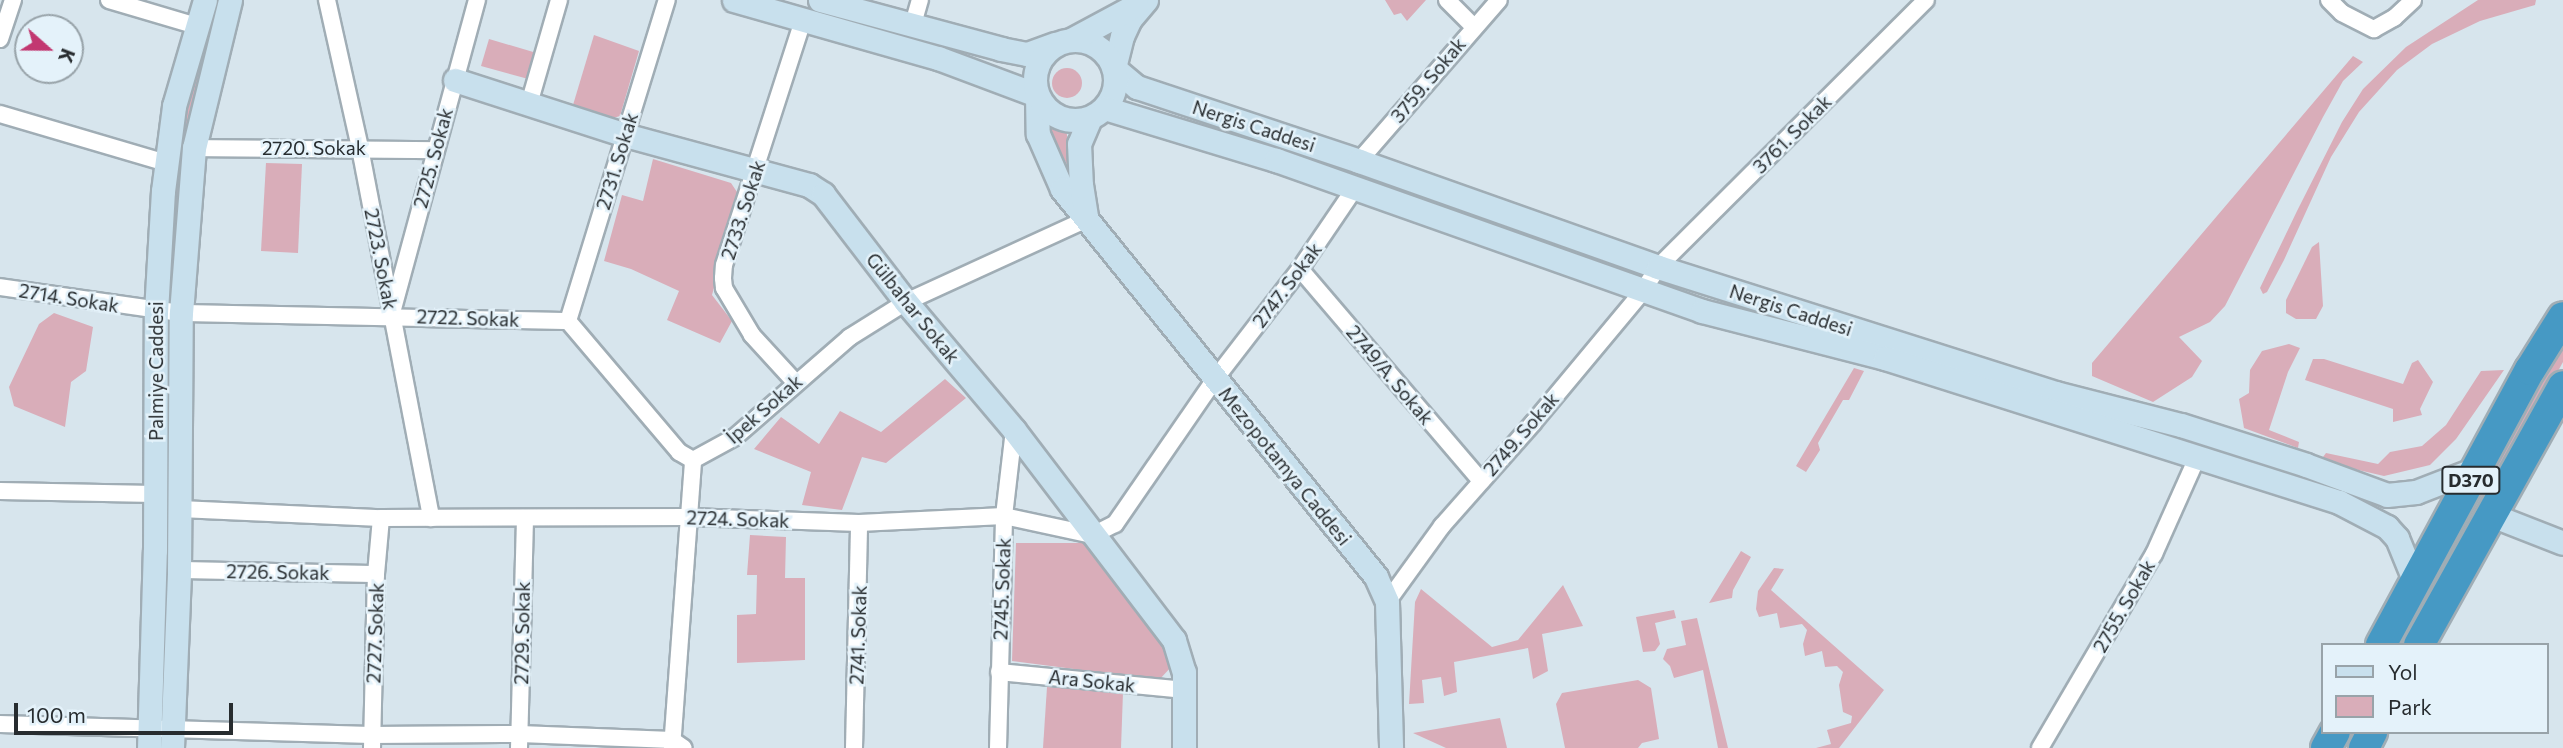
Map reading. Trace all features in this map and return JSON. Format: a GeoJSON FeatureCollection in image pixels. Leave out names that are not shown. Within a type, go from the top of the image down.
{"type":"FeatureCollection","features":[{"type":"Feature","properties":{"kind":"highway","name":"D370"},"geometry":{"type":"LineString","coordinates":[[2382,643],[2563,317]]}},
{"type":"Feature","properties":{"kind":"highway","name":"D370"},"geometry":{"type":"LineString","coordinates":[[2420,643],[2489,514],[2563,386]]}},
{"type":"Feature","properties":{"kind":"main road","name":"Palmiye Caddesi"},"geometry":{"type":"LineString","coordinates":[[149,738],[156,312],[166,163],[174,106],[205,0]]}},
{"type":"Feature","properties":{"kind":"main road","name":"Palmiye Caddesi"},"geometry":{"type":"LineString","coordinates":[[173,738],[179,570],[181,313],[194,148],[230,0]]}},
{"type":"Feature","properties":{"kind":"main road"},"geometry":{"type":"LineString","coordinates":[[734,0],[938,58],[1037,94]]}},
{"type":"Feature","properties":{"kind":"main road"},"geometry":{"type":"LineString","coordinates":[[820,0],[1027,54],[1065,42],[1097,46],[1114,68]]}},
{"type":"Feature","properties":{"kind":"main road"},"geometry":{"type":"LineString","coordinates":[[1145,0],[1130,19],[1122,36],[1114,68],[1113,95],[1098,113],[1071,121],[1048,111],[1037,94],[1035,76],[1038,62],[1065,42],[1145,0]]}},
{"type":"Feature","properties":{"kind":"main road","name":"Nergis Caddesi"},"geometry":{"type":"LineString","coordinates":[[1114,68],[1137,87],[1359,161],[1658,267],[2055,393],[2181,425],[2306,465],[2387,495],[2416,492],[2477,468]]}},
{"type":"Feature","properties":{"kind":"main road","name":"Gülbahar Sokak"},"geometry":{"type":"LineString","coordinates":[[455,80],[625,135],[809,185],[823,194],[906,302],[1014,430],[1174,640],[1184,672],[1184,748]]}},
{"type":"Feature","properties":{"kind":"main road","name":"Mezopotamya Caddesi"},"geometry":{"type":"LineString","coordinates":[[1037,94],[1038,134],[1062,189],[1376,577],[1387,602],[1391,748]]}},
{"type":"Feature","properties":{"kind":"main road","name":"Nergis Caddesi"},"geometry":{"type":"LineString","coordinates":[[1098,113],[1355,188],[1642,292],[1702,311],[1885,358],[2339,502],[2375,518],[2397,538],[2415,582]]}},
{"type":"Feature","properties":{"kind":"main road","name":"Mezopotamya Caddesi"},"geometry":{"type":"LineString","coordinates":[[1087,219],[1081,186],[1079,144],[1098,113]]}},
{"type":"Feature","properties":{"kind":"main road"},"geometry":{"type":"LineString","coordinates":[[2489,514],[2563,543]]}},
{"type":"Feature","properties":{"kind":"street"},"geometry":{"type":"LineString","coordinates":[[0,39],[13,0]]}},
{"type":"Feature","properties":{"kind":"street","name":"2723. Sokak"},"geometry":{"type":"LineString","coordinates":[[327,0],[360,148],[431,518]]}},
{"type":"Feature","properties":{"kind":"street","name":"2725. Sokak"},"geometry":{"type":"LineString","coordinates":[[392,316],[434,150],[477,0]]}},
{"type":"Feature","properties":{"kind":"street"},"geometry":{"type":"LineString","coordinates":[[529,104],[559,0]]}},
{"type":"Feature","properties":{"kind":"street","name":"2731. Sokak"},"geometry":{"type":"LineString","coordinates":[[568,321],[667,0]]}},
{"type":"Feature","properties":{"kind":"street"},"geometry":{"type":"LineString","coordinates":[[913,24],[920,0]]}},
{"type":"Feature","properties":{"kind":"street"},"geometry":{"type":"LineString","coordinates":[[1447,0],[1474,27]]}},
{"type":"Feature","properties":{"kind":"street","name":"3759. Sokak"},"geometry":{"type":"LineString","coordinates":[[1359,161],[1499,0]]}},
{"type":"Feature","properties":{"kind":"street","name":"3761. Sokak"},"geometry":{"type":"LineString","coordinates":[[1658,267],[1926,0]]}},
{"type":"Feature","properties":{"kind":"street"},"geometry":{"type":"LineString","coordinates":[[2329,0],[2349,18],[2374,29],[2394,19],[2413,0]]}},
{"type":"Feature","properties":{"kind":"street"},"geometry":{"type":"LineString","coordinates":[[119,1],[197,26]]}},
{"type":"Feature","properties":{"kind":"street","name":"2733. Sokak"},"geometry":{"type":"LineString","coordinates":[[794,382],[752,335],[724,288],[724,265],[757,170],[803,20]]}},
{"type":"Feature","properties":{"kind":"street"},"geometry":{"type":"LineString","coordinates":[[0,114],[166,163]]}},
{"type":"Feature","properties":{"kind":"street","name":"2720. Sokak"},"geometry":{"type":"LineString","coordinates":[[194,148],[434,150]]}},
{"type":"Feature","properties":{"kind":"street","name":"2747. Sokak"},"geometry":{"type":"LineString","coordinates":[[1215,379],[1300,269],[1355,188]]}},
{"type":"Feature","properties":{"kind":"street","name":"İpek Sokak"},"geometry":{"type":"LineString","coordinates":[[693,460],[735,437],[794,382],[850,337],[906,302],[1087,219]]}},
{"type":"Feature","properties":{"kind":"street","name":"2749. Sokak"},"geometry":{"type":"LineString","coordinates":[[1387,602],[1442,526],[1642,292],[1658,267]]}},
{"type":"Feature","properties":{"kind":"street","name":"2749/A. Sokak"},"geometry":{"type":"LineString","coordinates":[[1300,269],[1481,481]]}},
{"type":"Feature","properties":{"kind":"street","name":"2714. Sokak"},"geometry":{"type":"LineString","coordinates":[[0,287],[156,312],[181,313]]}},
{"type":"Feature","properties":{"kind":"street","name":"2722. Sokak"},"geometry":{"type":"LineString","coordinates":[[181,313],[568,321]]}},
{"type":"Feature","properties":{"kind":"street"},"geometry":{"type":"LineString","coordinates":[[0,724],[149,738],[676,745],[693,460],[678,452],[568,321]]}},
{"type":"Feature","properties":{"kind":"street"},"geometry":{"type":"LineString","coordinates":[[1093,535],[1115,524],[1215,379]]}},
{"type":"Feature","properties":{"kind":"street","name":"2745. Sokak"},"geometry":{"type":"LineString","coordinates":[[999,748],[1004,516],[1014,430]]}},
{"type":"Feature","properties":{"kind":"street","name":"2755. Sokak"},"geometry":{"type":"LineString","coordinates":[[2040,748],[2154,554],[2197,458]]}},
{"type":"Feature","properties":{"kind":"street"},"geometry":{"type":"LineString","coordinates":[[0,491],[155,494]]}},
{"type":"Feature","properties":{"kind":"street","name":"2724. Sokak"},"geometry":{"type":"LineString","coordinates":[[180,509],[381,518],[688,517],[859,523],[1004,516],[1093,535]]}},
{"type":"Feature","properties":{"kind":"street","name":"2727. Sokak"},"geometry":{"type":"LineString","coordinates":[[372,742],[376,574],[381,518]]}},
{"type":"Feature","properties":{"kind":"street","name":"2729. Sokak"},"geometry":{"type":"LineString","coordinates":[[520,741],[525,518]]}},
{"type":"Feature","properties":{"kind":"street","name":"2741. Sokak"},"geometry":{"type":"LineString","coordinates":[[854,748],[859,523]]}},
{"type":"Feature","properties":{"kind":"street","name":"2726. Sokak"},"geometry":{"type":"LineString","coordinates":[[179,570],[376,574]]}},
{"type":"Feature","properties":{"kind":"street","name":"Ara Sokak"},"geometry":{"type":"LineString","coordinates":[[999,672],[1185,690]]}},
{"type":"Feature","properties":{"kind":"green space"},"geometry":{"type":"Polygon","coordinates":[[[212,0],[221,0],[190,114],[180,188],[174,300],[166,300],[169,210],[183,103],[212,0]]]}},
{"type":"Feature","properties":{"kind":"green space"},"geometry":{"type":"Polygon","coordinates":[[[1385,0],[1426,0],[1407,21],[1401,13],[1394,15],[1385,0]]]}},
{"type":"Feature","properties":{"kind":"green space"},"geometry":{"type":"Polygon","coordinates":[[[2478,0],[2536,0],[2535,5],[2480,21],[2432,44],[2397,70],[2359,112],[2331,157],[2284,260],[2267,292],[2263,294],[2260,288],[2297,211],[2342,122],[2363,89],[2406,47],[2478,0]]]}},
{"type":"Feature","properties":{"kind":"green space"},"geometry":{"type":"Polygon","coordinates":[[[594,35],[639,51],[620,116],[610,119],[573,105],[594,35]]]}},
{"type":"Feature","properties":{"kind":"green space"},"geometry":{"type":"Polygon","coordinates":[[[489,39],[540,54],[532,80],[481,66],[489,39]]]}},
{"type":"Feature","properties":{"kind":"green space"},"geometry":{"type":"Polygon","coordinates":[[[2353,56],[2363,62],[2343,81],[2225,306],[2210,322],[2179,337],[2202,361],[2192,377],[2153,402],[2092,376],[2092,363],[2353,56]]]}},
{"type":"Feature","properties":{"kind":"green space"},"geometry":{"type":"Polygon","coordinates":[[[1067,68],[1077,73],[1082,83],[1077,93],[1067,98],[1057,93],[1052,83],[1057,73],[1067,68]]]}},
{"type":"Feature","properties":{"kind":"green space"},"geometry":{"type":"Polygon","coordinates":[[[1043,116],[1065,119],[1072,175],[1043,116]]]}},
{"type":"Feature","properties":{"kind":"green space"},"geometry":{"type":"Polygon","coordinates":[[[653,159],[731,183],[739,195],[712,295],[732,321],[720,343],[667,320],[679,291],[631,269],[604,261],[622,195],[643,201],[653,159]]]}},
{"type":"Feature","properties":{"kind":"green space"},"geometry":{"type":"Polygon","coordinates":[[[266,163],[302,164],[298,253],[261,251],[266,163]]]}},
{"type":"Feature","properties":{"kind":"green space"},"geometry":{"type":"Polygon","coordinates":[[[2319,242],[2323,306],[2316,319],[2296,319],[2286,313],[2286,300],[2312,247],[2319,242]]]}},
{"type":"Feature","properties":{"kind":"green space"},"geometry":{"type":"Polygon","coordinates":[[[54,313],[93,327],[86,371],[71,382],[65,427],[14,406],[9,387],[39,324],[54,313]]]}},
{"type":"Feature","properties":{"kind":"green space"},"geometry":{"type":"Polygon","coordinates":[[[2563,338],[2563,362],[2407,643],[2395,643],[2563,338]]]}},
{"type":"Feature","properties":{"kind":"green space"},"geometry":{"type":"Polygon","coordinates":[[[2289,344],[2300,348],[2288,372],[2269,430],[2299,442],[2298,448],[2244,428],[2239,399],[2249,393],[2250,370],[2262,351],[2289,344]]]}},
{"type":"Feature","properties":{"kind":"green space"},"geometry":{"type":"Polygon","coordinates":[[[172,349],[165,721],[159,721],[167,350],[172,349]]]}},
{"type":"Feature","properties":{"kind":"green space"},"geometry":{"type":"Polygon","coordinates":[[[2313,359],[2324,359],[2403,384],[2412,363],[2418,360],[2433,382],[2420,409],[2422,415],[2393,422],[2393,409],[2305,380],[2313,359]]]}},
{"type":"Feature","properties":{"kind":"green space"},"geometry":{"type":"Polygon","coordinates":[[[1854,368],[1864,371],[1849,400],[1843,400],[1818,443],[1820,450],[1806,472],[1796,466],[1854,368]]]}},
{"type":"Feature","properties":{"kind":"green space"},"geometry":{"type":"Polygon","coordinates":[[[2504,370],[2456,439],[2430,465],[2384,476],[2320,461],[2326,453],[2378,464],[2390,452],[2422,446],[2446,425],[2481,371],[2504,370]]]}},
{"type":"Feature","properties":{"kind":"green space"},"geometry":{"type":"Polygon","coordinates":[[[945,379],[966,398],[886,463],[862,457],[842,510],[802,505],[811,472],[754,449],[781,417],[819,444],[840,411],[881,432],[945,379]]]}},
{"type":"Feature","properties":{"kind":"green space"},"geometry":{"type":"Polygon","coordinates":[[[750,535],[786,537],[785,578],[805,578],[805,660],[737,663],[737,615],[756,614],[757,575],[747,575],[750,535]]]}},
{"type":"Feature","properties":{"kind":"green space"},"geometry":{"type":"Polygon","coordinates":[[[1016,543],[1083,543],[1095,552],[1164,646],[1172,666],[1159,680],[1012,661],[1016,543]]]}},
{"type":"Feature","properties":{"kind":"green space"},"geometry":{"type":"Polygon","coordinates":[[[1741,551],[1751,557],[1733,590],[1732,598],[1709,603],[1741,551]]]}},
{"type":"Feature","properties":{"kind":"green space"},"geometry":{"type":"Polygon","coordinates":[[[1774,568],[1784,569],[1771,590],[1884,690],[1839,748],[1816,748],[1831,744],[1827,730],[1851,723],[1852,716],[1843,712],[1839,685],[1843,672],[1837,666],[1825,667],[1822,651],[1805,656],[1803,644],[1807,630],[1802,624],[1780,628],[1777,613],[1759,617],[1756,609],[1758,591],[1774,568]]]}},
{"type":"Feature","properties":{"kind":"green space"},"geometry":{"type":"Polygon","coordinates":[[[1563,585],[1583,626],[1542,634],[1548,671],[1533,679],[1528,648],[1454,662],[1457,692],[1444,696],[1441,677],[1422,680],[1424,703],[1409,704],[1415,602],[1421,589],[1492,647],[1518,640],[1563,585]]]}},
{"type":"Feature","properties":{"kind":"green space"},"geometry":{"type":"Polygon","coordinates":[[[1674,610],[1676,618],[1655,623],[1660,644],[1655,651],[1643,652],[1636,617],[1674,610]]]}},
{"type":"Feature","properties":{"kind":"green space"},"geometry":{"type":"Polygon","coordinates":[[[1697,618],[1728,748],[1718,748],[1703,670],[1674,678],[1670,666],[1663,659],[1667,649],[1686,645],[1681,621],[1697,618]]]}},
{"type":"Feature","properties":{"kind":"green space"},"geometry":{"type":"Polygon","coordinates":[[[1638,680],[1651,688],[1659,739],[1642,743],[1638,748],[1565,748],[1556,704],[1562,693],[1638,680]]]}},
{"type":"Feature","properties":{"kind":"green space"},"geometry":{"type":"Polygon","coordinates":[[[1047,687],[1123,692],[1121,748],[1043,748],[1047,687]]]}},
{"type":"Feature","properties":{"kind":"green space"},"geometry":{"type":"Polygon","coordinates":[[[1500,718],[1507,748],[1446,748],[1413,733],[1500,718]]]}}]}
